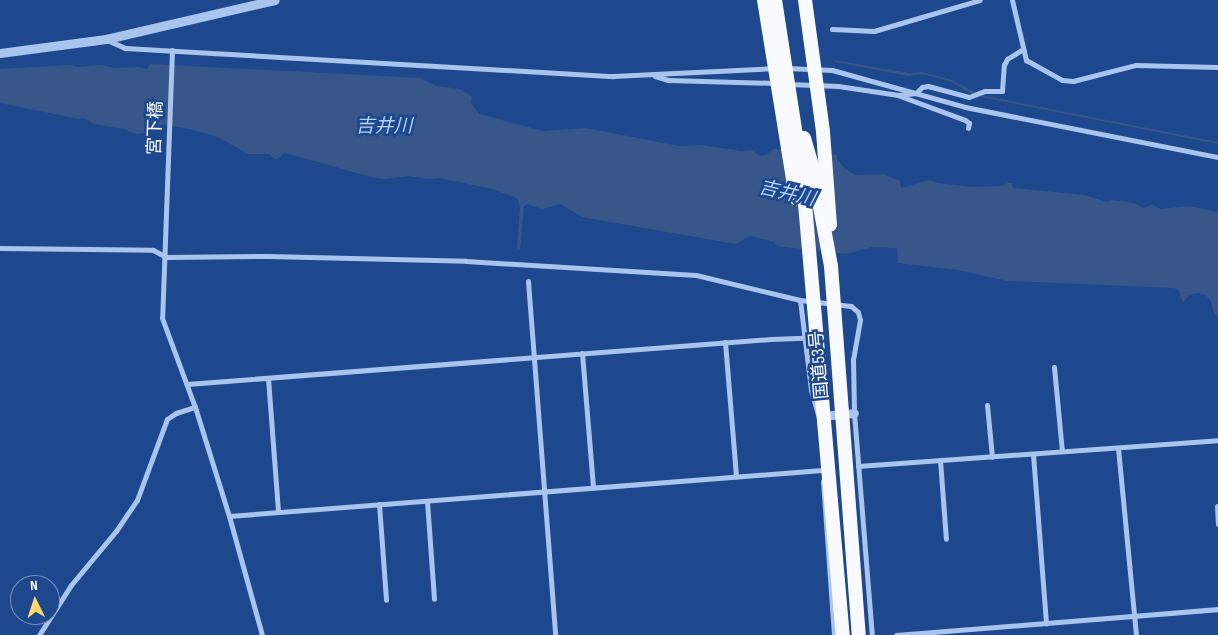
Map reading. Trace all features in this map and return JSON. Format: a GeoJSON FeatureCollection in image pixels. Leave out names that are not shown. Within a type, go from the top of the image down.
{"type":"FeatureCollection","features":[{"type":"Feature","properties":{"kind":"highway"},"geometry":{"type":"LineString","coordinates":[[764,0],[800,225],[812,270]]}},
{"type":"Feature","properties":{"kind":"highway","name":"国道53号"},"geometry":{"type":"LineString","coordinates":[[775,0],[792,97],[812,270],[844,635]]}},
{"type":"Feature","properties":{"kind":"highway"},"geometry":{"type":"LineString","coordinates":[[805,0],[830,199],[831,266]]}},
{"type":"Feature","properties":{"kind":"highway","name":"国道53号"},"geometry":{"type":"LineString","coordinates":[[792,97],[813,169],[831,266],[859,635]]}},
{"type":"Feature","properties":{"kind":"highway"},"geometry":{"type":"LineString","coordinates":[[844,635],[852,623],[848,570],[852,530]]}},
{"type":"Feature","properties":{"kind":"street"},"geometry":{"type":"LineString","coordinates":[[0,53],[106,39],[249,3],[276,0]]}},
{"type":"Feature","properties":{"kind":"street"},"geometry":{"type":"LineString","coordinates":[[832,29],[874,31],[980,0]]}},
{"type":"Feature","properties":{"kind":"street"},"geometry":{"type":"LineString","coordinates":[[1012,0],[1026,60],[1062,80],[1073,81],[1136,65],[1218,66]]}},
{"type":"Feature","properties":{"kind":"street"},"geometry":{"type":"LineString","coordinates":[[106,39],[125,48],[578,75],[652,75],[758,67],[832,70],[965,107],[1218,157]]}},
{"type":"Feature","properties":{"kind":"street"},"geometry":{"type":"LineString","coordinates":[[898,95],[916,93],[922,87],[928,86],[969,97],[985,91],[1002,91],[1004,65],[1007,59],[1023,48]]}},
{"type":"Feature","properties":{"kind":"street","name":"宮下橋"},"geometry":{"type":"LineString","coordinates":[[172,50],[166,256],[162,318],[195,407],[229,516],[262,635]]}},
{"type":"Feature","properties":{"kind":"street"},"geometry":{"type":"LineString","coordinates":[[652,75],[668,80],[838,86],[898,95],[965,120],[969,123],[968,128]]}},
{"type":"Feature","properties":{"kind":"street"},"geometry":{"type":"LineString","coordinates":[[0,248],[153,250],[166,256],[268,256],[466,261],[696,275],[800,300],[851,306],[858,312],[860,320],[853,359],[854,414],[872,635]]}},
{"type":"Feature","properties":{"kind":"street"},"geometry":{"type":"LineString","coordinates":[[528,281],[556,635]]}},
{"type":"Feature","properties":{"kind":"street"},"geometry":{"type":"LineString","coordinates":[[800,300],[811,390],[818,417],[834,635]]}},
{"type":"Feature","properties":{"kind":"street"},"geometry":{"type":"LineString","coordinates":[[187,384],[726,342],[804,338]]}},
{"type":"Feature","properties":{"kind":"street"},"geometry":{"type":"LineString","coordinates":[[726,342],[736,476]]}},
{"type":"Feature","properties":{"kind":"street"},"geometry":{"type":"LineString","coordinates":[[582,353],[593,488]]}},
{"type":"Feature","properties":{"kind":"street"},"geometry":{"type":"LineString","coordinates":[[1054,367],[1062,452]]}},
{"type":"Feature","properties":{"kind":"street"},"geometry":{"type":"LineString","coordinates":[[268,378],[278,512]]}},
{"type":"Feature","properties":{"kind":"street"},"geometry":{"type":"LineString","coordinates":[[987,404],[992,457]]}},
{"type":"Feature","properties":{"kind":"street"},"geometry":{"type":"LineString","coordinates":[[39,635],[71,585],[116,531],[137,500],[167,420],[176,413],[195,407]]}},
{"type":"Feature","properties":{"kind":"street"},"geometry":{"type":"LineString","coordinates":[[818,417],[854,414]]}},
{"type":"Feature","properties":{"kind":"street"},"geometry":{"type":"LineString","coordinates":[[858,466],[1218,440]]}},
{"type":"Feature","properties":{"kind":"street"},"geometry":{"type":"LineString","coordinates":[[1118,448],[1136,635]]}},
{"type":"Feature","properties":{"kind":"street"},"geometry":{"type":"LineString","coordinates":[[1032,454],[1046,624]]}},
{"type":"Feature","properties":{"kind":"street"},"geometry":{"type":"LineString","coordinates":[[940,460],[946,539]]}},
{"type":"Feature","properties":{"kind":"street"},"geometry":{"type":"LineString","coordinates":[[229,516],[822,470]]}},
{"type":"Feature","properties":{"kind":"street"},"geometry":{"type":"LineString","coordinates":[[427,501],[434,599]]}},
{"type":"Feature","properties":{"kind":"street"},"geometry":{"type":"LineString","coordinates":[[379,504],[386,600]]}},
{"type":"Feature","properties":{"kind":"street"},"geometry":{"type":"LineString","coordinates":[[1216,506],[1218,524]]}},
{"type":"Feature","properties":{"kind":"street"},"geometry":{"type":"LineString","coordinates":[[896,635],[1218,609]]}},
{"type":"Feature","properties":{"kind":"water"},"geometry":{"type":"Polygon","coordinates":[[[834,60],[909,73],[922,72],[949,79],[981,95],[1218,142],[1218,144],[976,96],[949,81],[923,74],[908,76],[835,62],[834,60]]]}},
{"type":"Feature","properties":{"kind":"water","name":"吉井川"},"geometry":{"type":"Polygon","coordinates":[[[150,64],[421,78],[436,86],[460,89],[472,97],[471,103],[479,114],[543,131],[586,128],[679,146],[702,145],[741,151],[751,150],[761,156],[766,155],[773,149],[837,155],[837,159],[844,168],[855,175],[884,174],[900,181],[901,188],[930,180],[937,183],[972,187],[1002,186],[1012,183],[1013,188],[1085,195],[1106,202],[1113,200],[1134,203],[1143,208],[1152,205],[1161,209],[1189,206],[1218,212],[1218,316],[1214,314],[1211,302],[1206,295],[1197,293],[1189,295],[1183,302],[1178,289],[1173,288],[1008,281],[958,270],[898,263],[897,248],[872,247],[846,254],[777,246],[774,242],[750,236],[736,244],[582,217],[561,204],[542,209],[527,204],[524,206],[520,250],[517,250],[520,208],[518,200],[515,197],[492,189],[440,178],[428,179],[409,176],[386,179],[375,178],[285,153],[277,159],[273,158],[270,154],[248,154],[218,137],[189,129],[163,124],[145,133],[136,134],[124,129],[94,124],[85,118],[79,119],[0,103],[0,69],[101,65],[114,68],[138,67],[147,69],[150,64]]]}}]}
